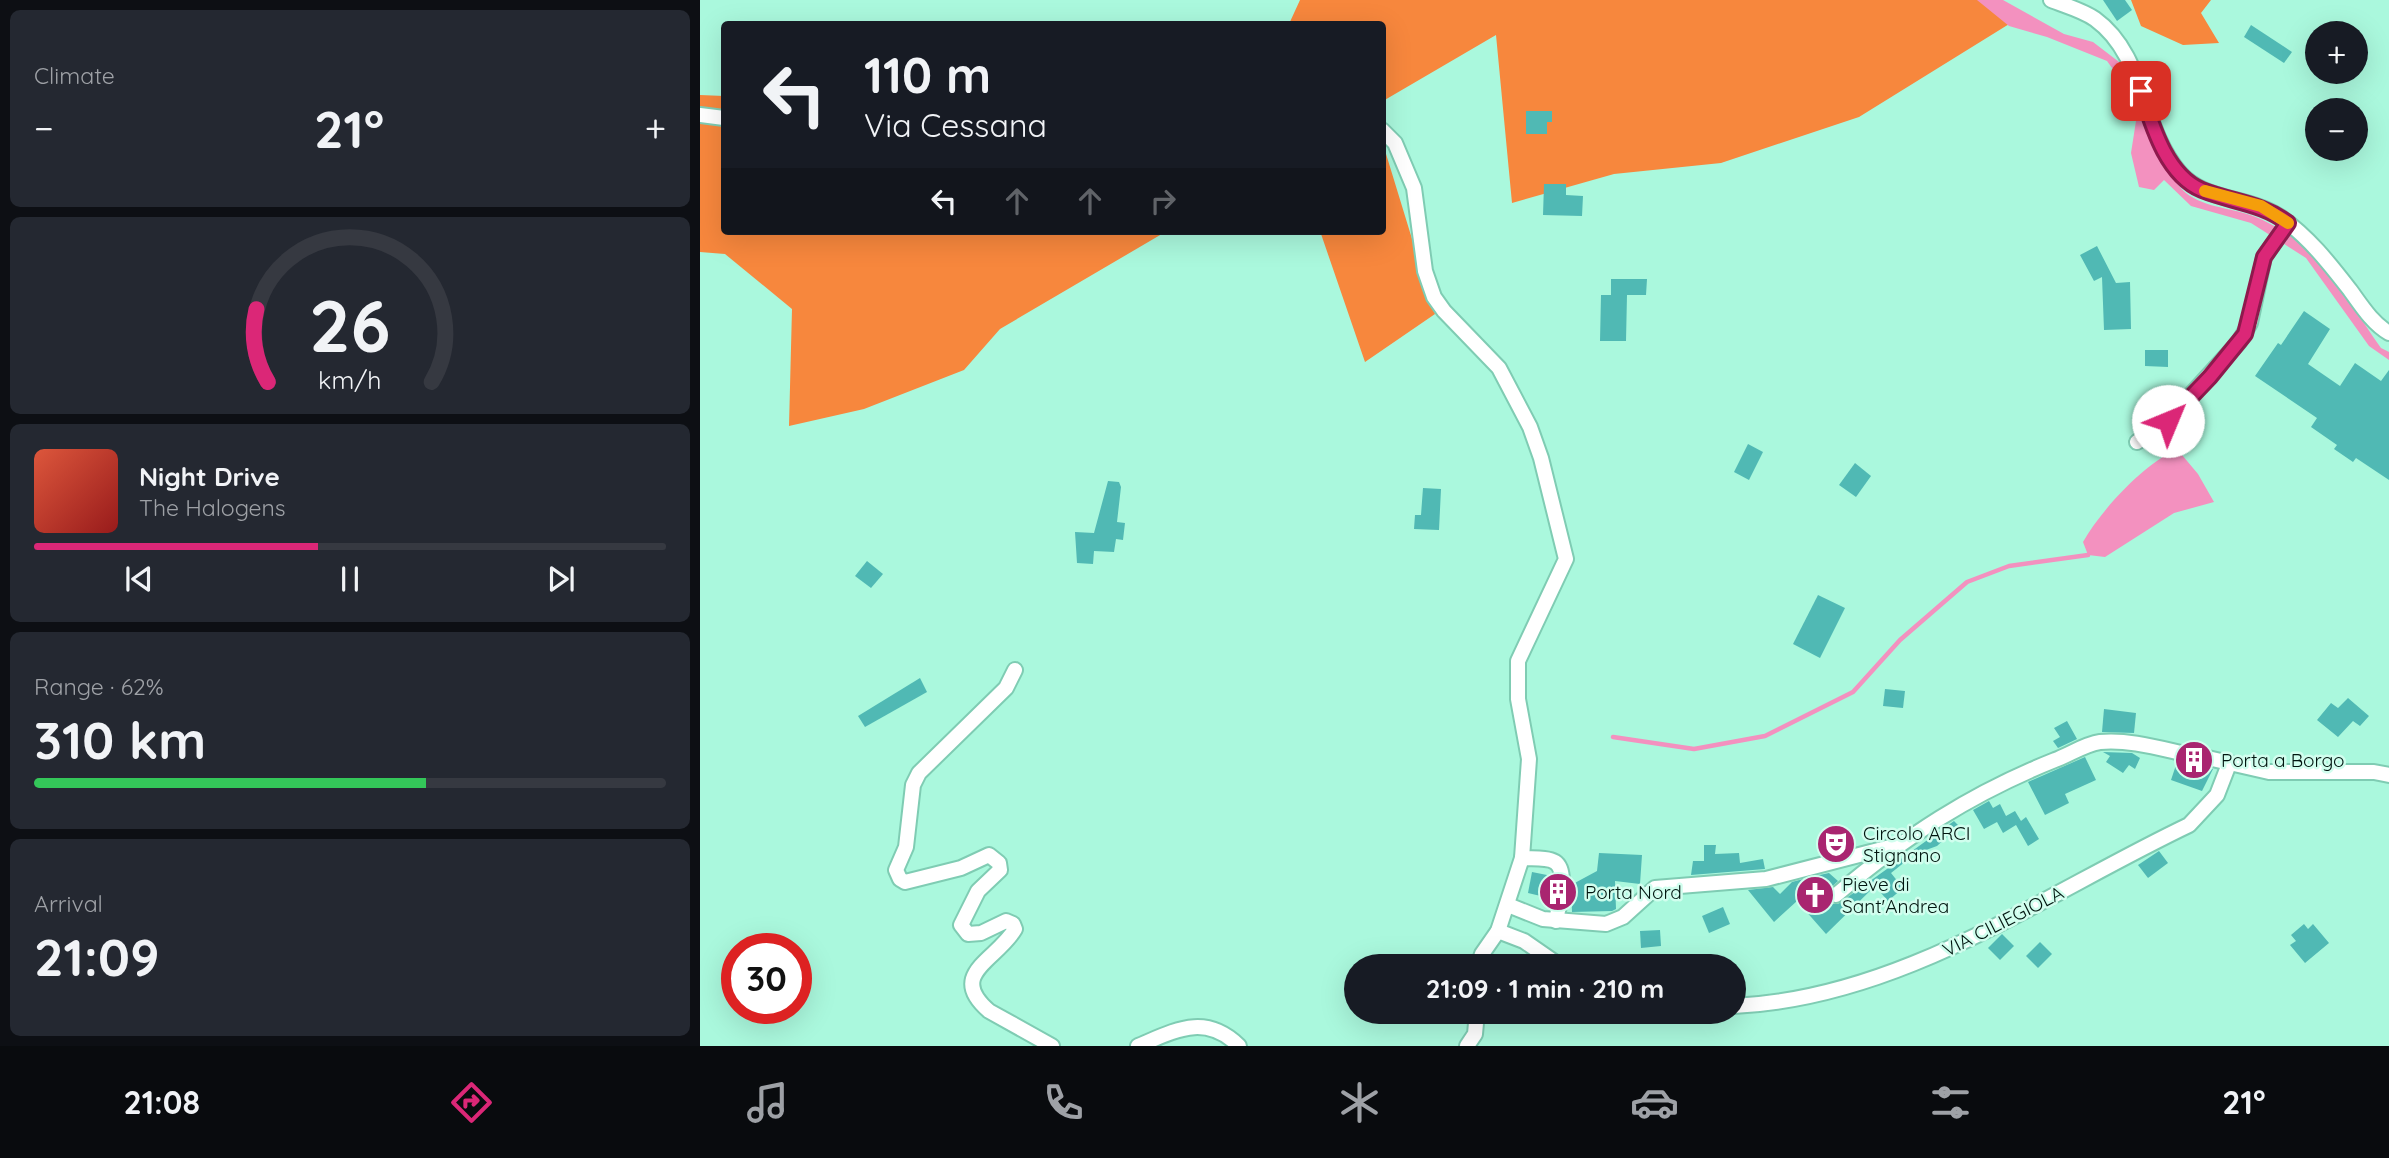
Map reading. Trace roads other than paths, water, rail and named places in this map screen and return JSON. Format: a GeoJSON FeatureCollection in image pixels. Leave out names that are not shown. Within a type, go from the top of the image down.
{"type":"FeatureCollection","features":[{"type":"Feature","properties":{"kind":"street"},"geometry":{"type":"LineString","coordinates":[[2051,0],[2093,18],[2125,51],[2157,136],[2186,180],[2202,190],[2261,206],[2288,223],[2311,243],[2371,317],[2389,333]]}},
{"type":"Feature","properties":{"kind":"street"},"geometry":{"type":"LineString","coordinates":[[700,115],[721,118]]}},
{"type":"Feature","properties":{"kind":"street"},"geometry":{"type":"LineString","coordinates":[[1386,134],[1395,143],[1414,188],[1425,271],[1434,297],[1499,368],[1530,427],[1541,458],[1566,559],[1525,643],[1517,669],[1518,699],[1529,759],[1522,858],[1498,931],[1482,954]]}},
{"type":"Feature","properties":{"kind":"street"},"geometry":{"type":"LineString","coordinates":[[2137,442],[2168,421],[2239,342],[2250,323],[2262,265],[2271,244],[2288,223]]}},
{"type":"Feature","properties":{"kind":"street"},"geometry":{"type":"LineString","coordinates":[[1015,670],[1006,688],[919,772],[913,785],[906,847],[896,870],[900,879],[905,882],[961,868],[989,855],[999,863],[1000,870],[978,891],[961,925],[968,934],[981,933],[1006,922],[1013,924],[1015,929],[982,964],[971,981],[971,987],[989,1011],[1008,1019],[1052,1046]]}},
{"type":"Feature","properties":{"kind":"street"},"geometry":{"type":"LineString","coordinates":[[1836,895],[1894,846],[1984,792],[2098,742],[2129,743],[2269,772],[2374,772],[2389,775]]}},
{"type":"Feature","properties":{"kind":"street","name":"VIA CILIEGIOLA"},"geometry":{"type":"LineString","coordinates":[[1746,1004],[1858,985],[1921,963],[2189,825],[2217,795],[2229,764]]}},
{"type":"Feature","properties":{"kind":"street"},"geometry":{"type":"LineString","coordinates":[[1508,905],[1556,921],[1606,924],[1623,917],[1654,888],[1740,883],[1894,846]]}},
{"type":"Feature","properties":{"kind":"street"},"geometry":{"type":"LineString","coordinates":[[1522,858],[1552,860],[1560,867],[1561,883],[1556,921]]}},
{"type":"Feature","properties":{"kind":"street"},"geometry":{"type":"LineString","coordinates":[[1498,931],[1524,941],[1543,954]]}},
{"type":"Feature","properties":{"kind":"street"},"geometry":{"type":"LineString","coordinates":[[1467,1046],[1475,1034],[1476,1024]]}},
{"type":"Feature","properties":{"kind":"street"},"geometry":{"type":"LineString","coordinates":[[1138,1046],[1193,1027],[1226,1034],[1239,1046]]}},
{"type":"Feature","properties":{"kind":"waterway"},"geometry":{"type":"LineString","coordinates":[[1613,737],[1694,749],[1765,736],[1853,692],[1900,640],[1967,582],[2009,566],[2088,555]]}},
{"type":"Feature","properties":{"kind":"place","name":"Porta a Borgo"},"geometry":{"type":"Point","coordinates":[2194,760]}},
{"type":"Feature","properties":{"kind":"place","name":"Circolo ARCI Stignano"},"geometry":{"type":"Point","coordinates":[1836,844]}},
{"type":"Feature","properties":{"kind":"place","name":"Porta Nord"},"geometry":{"type":"Point","coordinates":[1558,892]}},
{"type":"Feature","properties":{"kind":"place","name":"Pieve di Sant'Andrea"},"geometry":{"type":"Point","coordinates":[1815,895]}}]}
